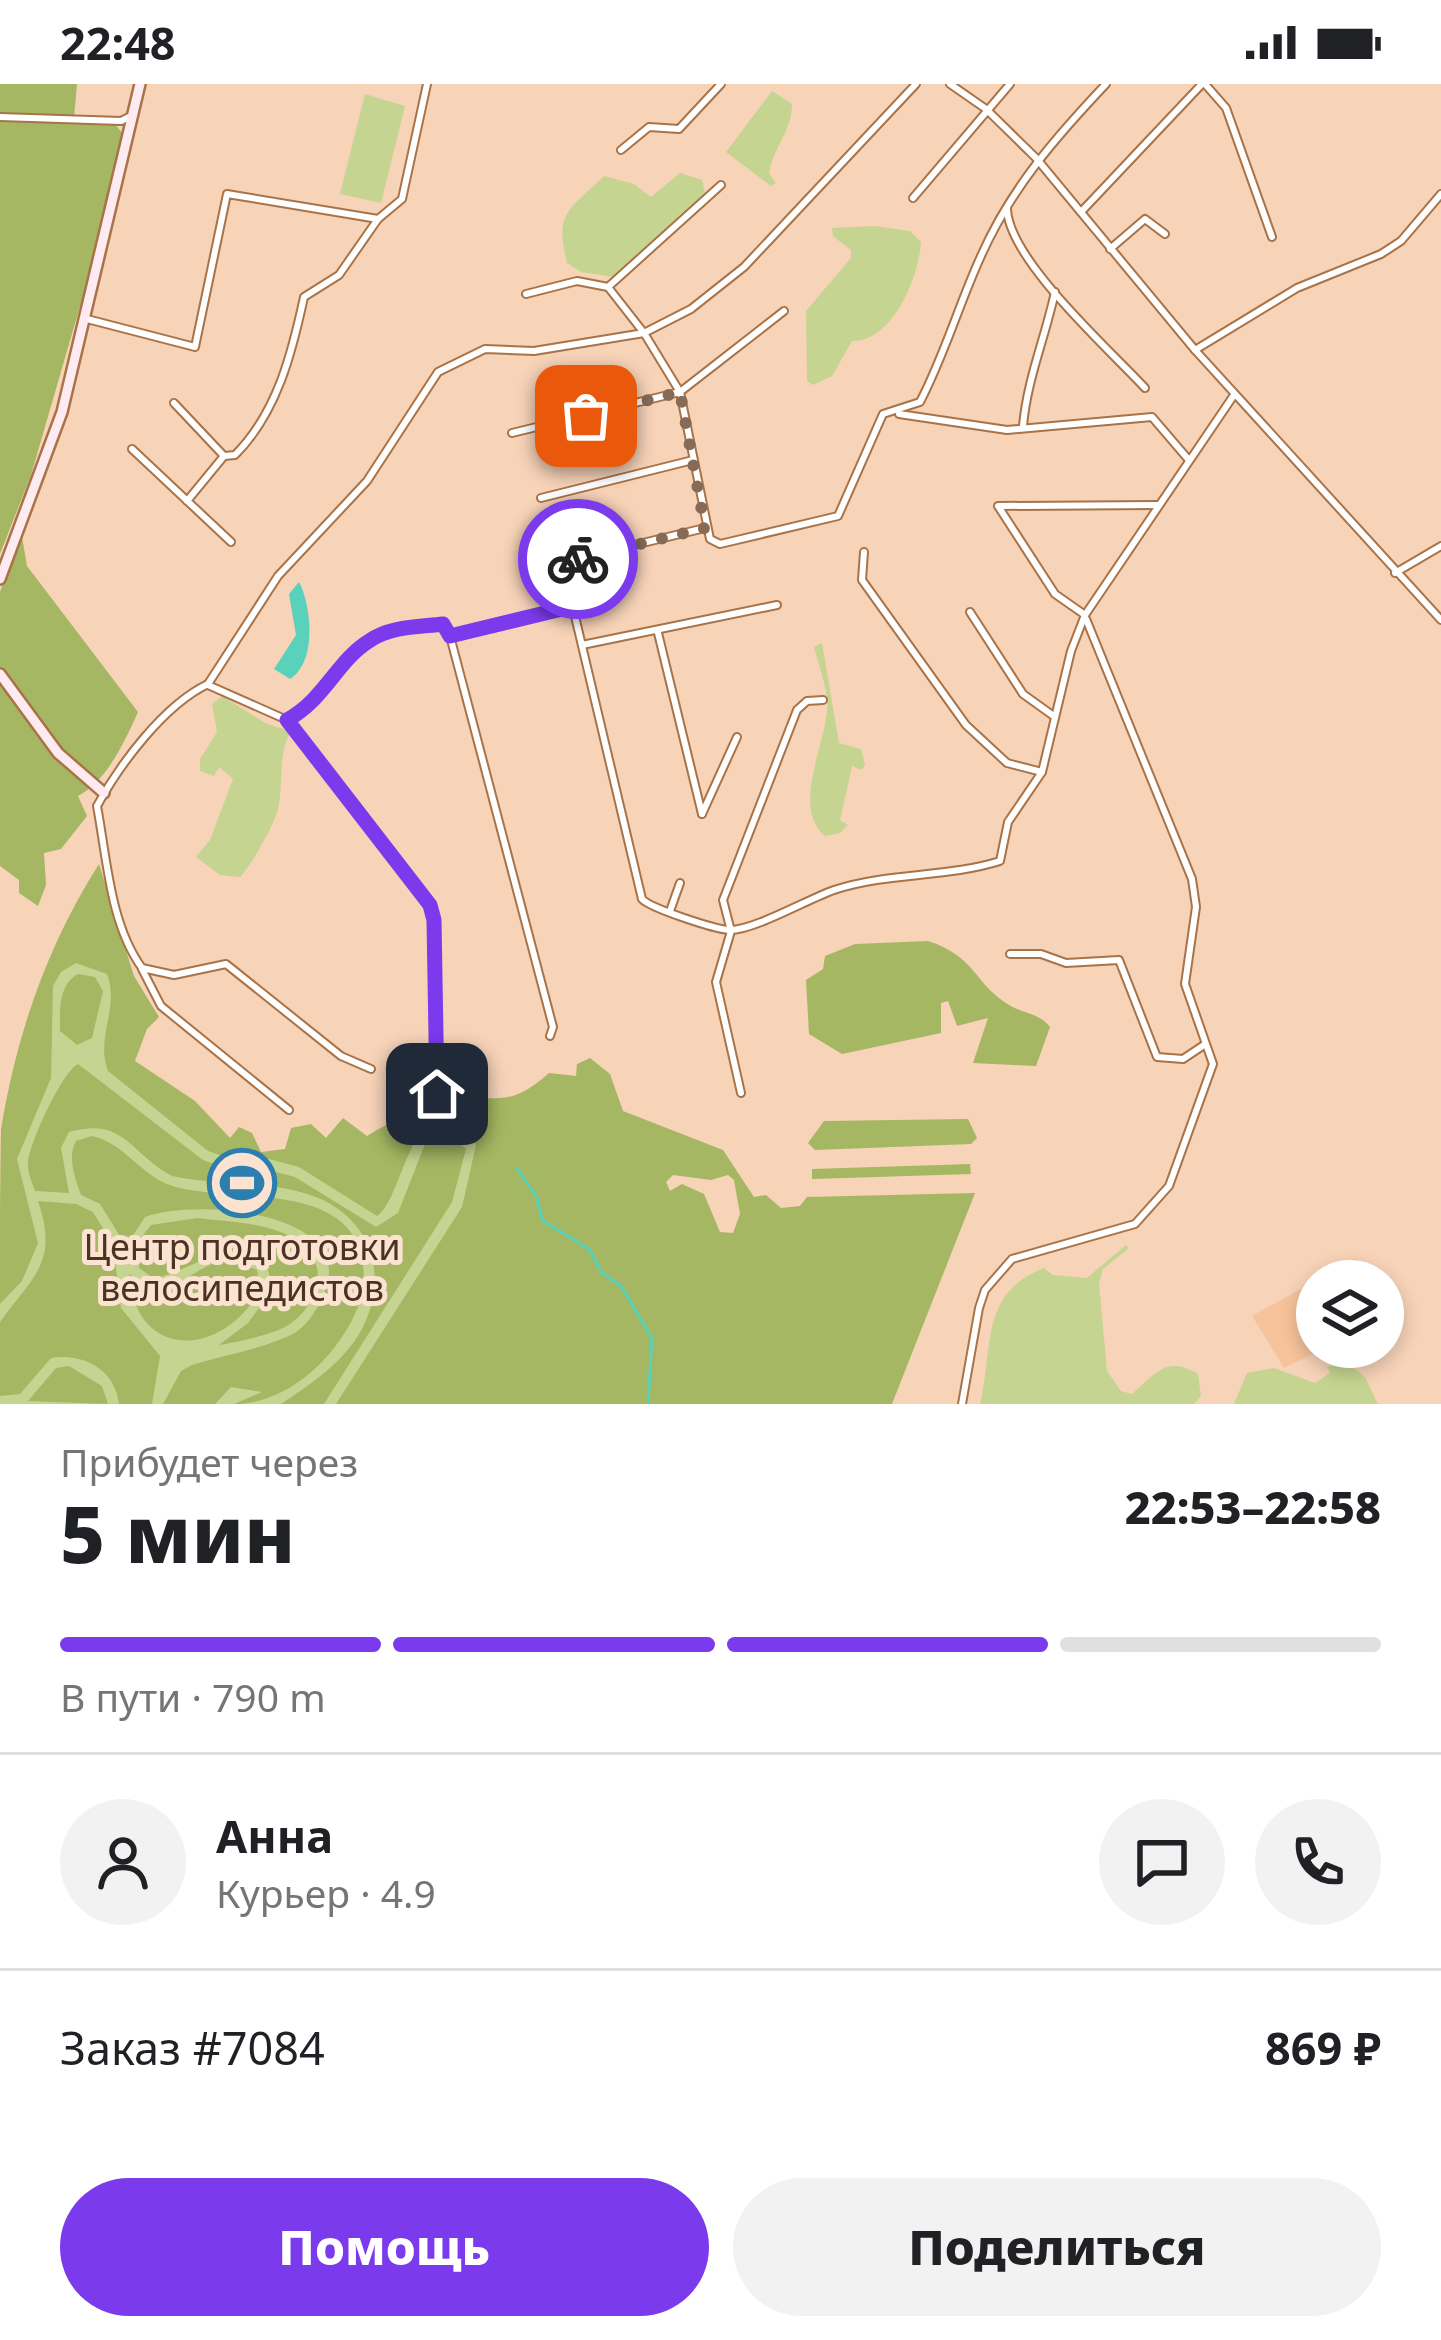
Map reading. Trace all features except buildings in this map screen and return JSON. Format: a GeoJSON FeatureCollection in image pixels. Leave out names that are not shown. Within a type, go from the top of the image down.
{"type":"FeatureCollection","features":[{"type":"Feature","properties":{"kind":"main road"},"geometry":{"type":"LineString","coordinates":[[0,578],[62,412],[140,84]]}},
{"type":"Feature","properties":{"kind":"main road"},"geometry":{"type":"LineString","coordinates":[[0,674],[58,753],[104,793]]}},
{"type":"Feature","properties":{"kind":"street"},"geometry":{"type":"LineString","coordinates":[[187,501],[224,456],[236,455],[247,444],[282,382],[304,297],[339,275],[378,221],[403,200],[427,84]]}},
{"type":"Feature","properties":{"kind":"street"},"geometry":{"type":"LineString","coordinates":[[621,150],[649,127],[679,129],[721,84]]}},
{"type":"Feature","properties":{"kind":"street"},"geometry":{"type":"LineString","coordinates":[[289,1110],[161,1006],[119,921],[98,806],[104,793],[188,694],[208,684],[278,576],[367,481],[438,372],[485,349],[534,351],[644,333],[691,309],[744,267],[916,84]]}},
{"type":"Feature","properties":{"kind":"street"},"geometry":{"type":"LineString","coordinates":[[950,84],[986,109],[1036,158],[1236,397],[1441,620]]}},
{"type":"Feature","properties":{"kind":"street"},"geometry":{"type":"LineString","coordinates":[[913,197],[1010,84]]}},
{"type":"Feature","properties":{"kind":"street"},"geometry":{"type":"LineString","coordinates":[[896,414],[920,401],[961,316],[980,258],[1036,158],[1106,84]]}},
{"type":"Feature","properties":{"kind":"street"},"geometry":{"type":"LineString","coordinates":[[1182,84],[1193,94]]}},
{"type":"Feature","properties":{"kind":"street"},"geometry":{"type":"LineString","coordinates":[[1080,212],[1204,84],[1226,108],[1272,238]]}},
{"type":"Feature","properties":{"kind":"street"},"geometry":{"type":"LineString","coordinates":[[0,117],[121,121],[133,116]]}},
{"type":"Feature","properties":{"kind":"street"},"geometry":{"type":"LineString","coordinates":[[608,287],[721,185]]}},
{"type":"Feature","properties":{"kind":"street"},"geometry":{"type":"LineString","coordinates":[[87,319],[195,347],[227,194],[378,221]]}},
{"type":"Feature","properties":{"kind":"street"},"geometry":{"type":"LineString","coordinates":[[1195,350],[1297,288],[1381,254],[1401,241],[1441,194]]}},
{"type":"Feature","properties":{"kind":"street"},"geometry":{"type":"LineString","coordinates":[[1007,206],[1008,226],[1055,292],[1145,388]]}},
{"type":"Feature","properties":{"kind":"street"},"geometry":{"type":"LineString","coordinates":[[1110,250],[1145,218],[1165,234]]}},
{"type":"Feature","properties":{"kind":"street"},"geometry":{"type":"LineString","coordinates":[[526,294],[577,281],[608,287],[644,333],[680,392],[705,528],[720,544],[838,516],[883,414],[1006,430],[1152,418],[1188,459]]}},
{"type":"Feature","properties":{"kind":"street"},"geometry":{"type":"LineString","coordinates":[[1023,426],[1026,389],[1041,359],[1055,292]]}},
{"type":"Feature","properties":{"kind":"street"},"geometry":{"type":"LineString","coordinates":[[512,433],[680,392],[784,311]]}},
{"type":"Feature","properties":{"kind":"street"},"geometry":{"type":"LineString","coordinates":[[705,528],[572,560],[565,574],[642,899],[649,907],[731,931],[836,889],[900,874],[976,869],[1000,861],[1008,822],[1035,789],[1042,772],[1085,615],[1188,459],[1236,397]]}},
{"type":"Feature","properties":{"kind":"street"},"geometry":{"type":"LineString","coordinates":[[174,403],[224,456]]}},
{"type":"Feature","properties":{"kind":"street"},"geometry":{"type":"LineString","coordinates":[[132,449],[231,542]]}},
{"type":"Feature","properties":{"kind":"street"},"geometry":{"type":"LineString","coordinates":[[541,498],[692,460]]}},
{"type":"Feature","properties":{"kind":"street"},"geometry":{"type":"LineString","coordinates":[[962,1404],[979,1308],[992,1280],[1012,1258],[1032,1249],[1135,1224],[1153,1209],[1169,1186],[1213,1064],[1185,984],[1196,907],[1192,879],[1090,640],[1085,615],[1055,594],[998,506],[1157,506]]}},
{"type":"Feature","properties":{"kind":"street"},"geometry":{"type":"LineString","coordinates":[[1395,573],[1441,546]]}},
{"type":"Feature","properties":{"kind":"street"},"geometry":{"type":"LineString","coordinates":[[864,552],[862,580],[966,725],[1007,763],[1042,772]]}},
{"type":"Feature","properties":{"kind":"street"},"geometry":{"type":"LineString","coordinates":[[582,645],[777,605]]}},
{"type":"Feature","properties":{"kind":"street"},"geometry":{"type":"LineString","coordinates":[[450,636],[570,607]]}},
{"type":"Feature","properties":{"kind":"street"},"geometry":{"type":"LineString","coordinates":[[970,611],[1023,694],[1055,717]]}},
{"type":"Feature","properties":{"kind":"street"},"geometry":{"type":"LineString","coordinates":[[287,720],[309,708],[366,642],[390,631],[443,624],[553,1027],[550,1036]]}},
{"type":"Feature","properties":{"kind":"street"},"geometry":{"type":"LineString","coordinates":[[658,633],[702,814],[736,736]]}},
{"type":"Feature","properties":{"kind":"street"},"geometry":{"type":"LineString","coordinates":[[208,684],[287,720],[430,905],[437,1094]]}},
{"type":"Feature","properties":{"kind":"street"},"geometry":{"type":"LineString","coordinates":[[741,1094],[716,982],[731,931],[723,900],[730,871],[769,792],[797,710],[801,703],[823,700]]}},
{"type":"Feature","properties":{"kind":"street"},"geometry":{"type":"LineString","coordinates":[[670,910],[680,883]]}},
{"type":"Feature","properties":{"kind":"street"},"geometry":{"type":"LineString","coordinates":[[1010,954],[1041,954],[1066,963],[1119,960],[1157,1057],[1183,1059],[1204,1045]]}},
{"type":"Feature","properties":{"kind":"street"},"geometry":{"type":"LineString","coordinates":[[142,968],[174,975],[226,964],[327,1045],[371,1069]]}},
{"type":"Feature","properties":{"kind":"shaded area"},"geometry":{"type":"Polygon","coordinates":[[[1296,1291],[1296,1362],[1284,1368],[1252,1316],[1296,1291]]]}},
{"type":"Feature","properties":{"kind":"green space"},"geometry":{"type":"Polygon","coordinates":[[[0,84],[77,84],[74,118],[115,124],[123,134],[123,158],[31,475],[0,554],[0,84]]]}},
{"type":"Feature","properties":{"kind":"green space"},"geometry":{"type":"Polygon","coordinates":[[[772,91],[792,104],[771,163],[769,173],[776,183],[771,186],[726,152],[772,91]]]}},
{"type":"Feature","properties":{"kind":"green space"},"geometry":{"type":"Polygon","coordinates":[[[365,94],[405,106],[381,203],[340,194],[365,94]]]}},
{"type":"Feature","properties":{"kind":"green space"},"geometry":{"type":"Polygon","coordinates":[[[680,173],[702,180],[705,193],[613,277],[581,272],[567,263],[564,222],[573,205],[604,176],[634,184],[651,197],[680,173]]]}},
{"type":"Feature","properties":{"kind":"green space"},"geometry":{"type":"Polygon","coordinates":[[[874,226],[910,231],[921,242],[909,289],[880,331],[852,341],[832,376],[813,385],[807,381],[806,311],[851,258],[851,250],[833,236],[832,228],[874,226]]]}},
{"type":"Feature","properties":{"kind":"green space"},"geometry":{"type":"Polygon","coordinates":[[[21,531],[27,566],[138,712],[106,771],[78,796],[87,816],[61,849],[44,853],[46,885],[38,906],[19,893],[19,880],[0,866],[0,592],[21,531]]]}},
{"type":"Feature","properties":{"kind":"green space"},"geometry":{"type":"Polygon","coordinates":[[[822,643],[839,743],[861,749],[865,765],[861,770],[852,766],[840,820],[848,825],[840,833],[825,836],[815,824],[810,794],[827,711],[814,647],[822,643]]]}},
{"type":"Feature","properties":{"kind":"green space"},"geometry":{"type":"Polygon","coordinates":[[[222,696],[267,724],[291,731],[276,816],[240,877],[220,875],[196,857],[210,840],[233,779],[219,767],[214,776],[200,771],[200,759],[217,732],[212,704],[222,696]]]}},
{"type":"Feature","properties":{"kind":"green space"},"geometry":{"type":"Polygon","coordinates":[[[99,864],[134,976],[159,1017],[147,1029],[135,1061],[195,1101],[230,1138],[239,1127],[252,1133],[261,1152],[285,1149],[291,1128],[311,1124],[326,1138],[343,1118],[367,1136],[404,1116],[444,1103],[509,1097],[549,1073],[576,1076],[577,1064],[590,1058],[610,1074],[623,1111],[723,1150],[754,1197],[766,1195],[781,1208],[800,1206],[807,1197],[975,1193],[892,1404],[336,1404],[462,1207],[476,1145],[455,1124],[438,1120],[425,1128],[377,1216],[299,1167],[269,1159],[233,1160],[208,1151],[108,1071],[104,1046],[111,999],[107,974],[76,963],[61,972],[53,986],[51,1078],[17,1159],[38,1243],[22,1281],[0,1304],[1,1129],[8,1093],[36,991],[99,864]],[[673,1175],[666,1182],[670,1191],[682,1184],[704,1194],[720,1232],[733,1233],[740,1214],[734,1180],[728,1175],[711,1180],[673,1175]]]}},
{"type":"Feature","properties":{"kind":"green space"},"geometry":{"type":"Polygon","coordinates":[[[928,941],[966,962],[997,997],[1046,1022],[1050,1027],[1036,1066],[973,1063],[988,1018],[957,1026],[948,1001],[941,1003],[941,1033],[842,1054],[809,1034],[806,980],[823,969],[825,956],[855,944],[928,941]]]}},
{"type":"Feature","properties":{"kind":"green space","name":"Центр подготовки велосипедистов"},"geometry":{"type":"Polygon","coordinates":[[[58,956],[112,966],[116,1064],[223,1148],[289,1155],[376,1145],[447,1112],[502,1156],[342,1404],[0,1404],[0,1190],[58,956]]]}},
{"type":"Feature","properties":{"kind":"green space"},"geometry":{"type":"Polygon","coordinates":[[[78,974],[95,977],[103,991],[92,1038],[77,1045],[60,1031],[60,1015],[64,991],[78,974]]]}},
{"type":"Feature","properties":{"kind":"green space"},"geometry":{"type":"Polygon","coordinates":[[[78,1064],[203,1160],[231,1170],[268,1170],[295,1177],[376,1227],[398,1213],[427,1139],[448,1134],[466,1149],[452,1202],[324,1404],[281,1404],[336,1362],[362,1329],[371,1308],[374,1267],[360,1231],[347,1216],[310,1195],[172,1176],[126,1140],[103,1129],[69,1132],[61,1148],[69,1193],[35,1191],[28,1166],[34,1139],[56,1093],[78,1064]]]}},
{"type":"Feature","properties":{"kind":"green space"},"geometry":{"type":"Polygon","coordinates":[[[968,1119],[977,1138],[971,1144],[815,1150],[808,1143],[824,1121],[968,1119]]]}},
{"type":"Feature","properties":{"kind":"green space"},"geometry":{"type":"Polygon","coordinates":[[[92,1136],[115,1146],[164,1183],[288,1200],[337,1219],[354,1237],[363,1264],[363,1288],[353,1319],[324,1359],[290,1388],[263,1400],[234,1404],[262,1392],[231,1387],[215,1404],[163,1404],[181,1371],[300,1329],[321,1300],[329,1270],[320,1247],[299,1230],[235,1211],[169,1211],[145,1217],[128,1243],[123,1241],[100,1204],[81,1195],[76,1182],[73,1147],[76,1141],[92,1136]]]}},
{"type":"Feature","properties":{"kind":"green space"},"geometry":{"type":"Polygon","coordinates":[[[970,1164],[971,1174],[812,1179],[812,1169],[970,1164]]]}},
{"type":"Feature","properties":{"kind":"green space"},"geometry":{"type":"Polygon","coordinates":[[[38,1201],[76,1204],[93,1212],[113,1245],[121,1308],[160,1356],[152,1404],[119,1404],[111,1381],[96,1366],[63,1357],[51,1358],[20,1394],[0,1396],[0,1322],[32,1280],[44,1254],[38,1201]]]}},
{"type":"Feature","properties":{"kind":"green space"},"geometry":{"type":"Polygon","coordinates":[[[197,1218],[274,1230],[307,1249],[318,1282],[301,1315],[274,1332],[219,1345],[248,1323],[270,1293],[267,1267],[258,1254],[243,1249],[225,1252],[153,1278],[139,1268],[140,1239],[151,1225],[197,1218]]]}},
{"type":"Feature","properties":{"kind":"green space"},"geometry":{"type":"Polygon","coordinates":[[[1126,1245],[1129,1248],[1103,1269],[1099,1283],[1107,1371],[1121,1391],[1132,1394],[1162,1369],[1187,1369],[1198,1374],[1201,1396],[1194,1404],[980,1404],[993,1324],[1009,1292],[1044,1268],[1053,1275],[1087,1278],[1126,1245]]]}},
{"type":"Feature","properties":{"kind":"green space"},"geometry":{"type":"Polygon","coordinates":[[[230,1259],[257,1270],[260,1290],[225,1328],[204,1338],[183,1340],[164,1336],[147,1323],[135,1303],[129,1274],[146,1283],[171,1285],[230,1259]]]}},
{"type":"Feature","properties":{"kind":"green space"},"geometry":{"type":"Polygon","coordinates":[[[69,1366],[102,1386],[108,1404],[28,1401],[56,1368],[69,1366]]]}},
{"type":"Feature","properties":{"kind":"green space"},"geometry":{"type":"Polygon","coordinates":[[[1274,1368],[1315,1383],[1330,1373],[1328,1368],[1353,1368],[1365,1377],[1378,1404],[1234,1404],[1247,1373],[1274,1368]]]}},
{"type":"Feature","properties":{"kind":"water"},"geometry":{"type":"Polygon","coordinates":[[[299,582],[310,632],[305,660],[290,679],[274,669],[296,635],[289,594],[299,582]]]}},
{"type":"Feature","properties":{"kind":"waterway"},"geometry":{"type":"LineString","coordinates":[[517,1168],[536,1196],[543,1221],[589,1249],[602,1273],[621,1286],[652,1338],[648,1404]]}},
{"type":"Feature","properties":{"kind":"way so far"},"geometry":{"type":"LineString","coordinates":[[578,559],[705,528],[680,392],[586,416]]}},
{"type":"Feature","properties":{"kind":"place","name":"Центр подготовки велосипедистов"},"geometry":{"type":"Point","coordinates":[242,1183]}},
{"type":"Feature","properties":{"kind":"route"},"geometry":{"type":"LineString","coordinates":[[437,1094],[430,905],[287,720],[309,708],[366,642],[390,631],[443,624],[450,636],[570,607],[565,574],[572,560],[578,559]]}}]}
